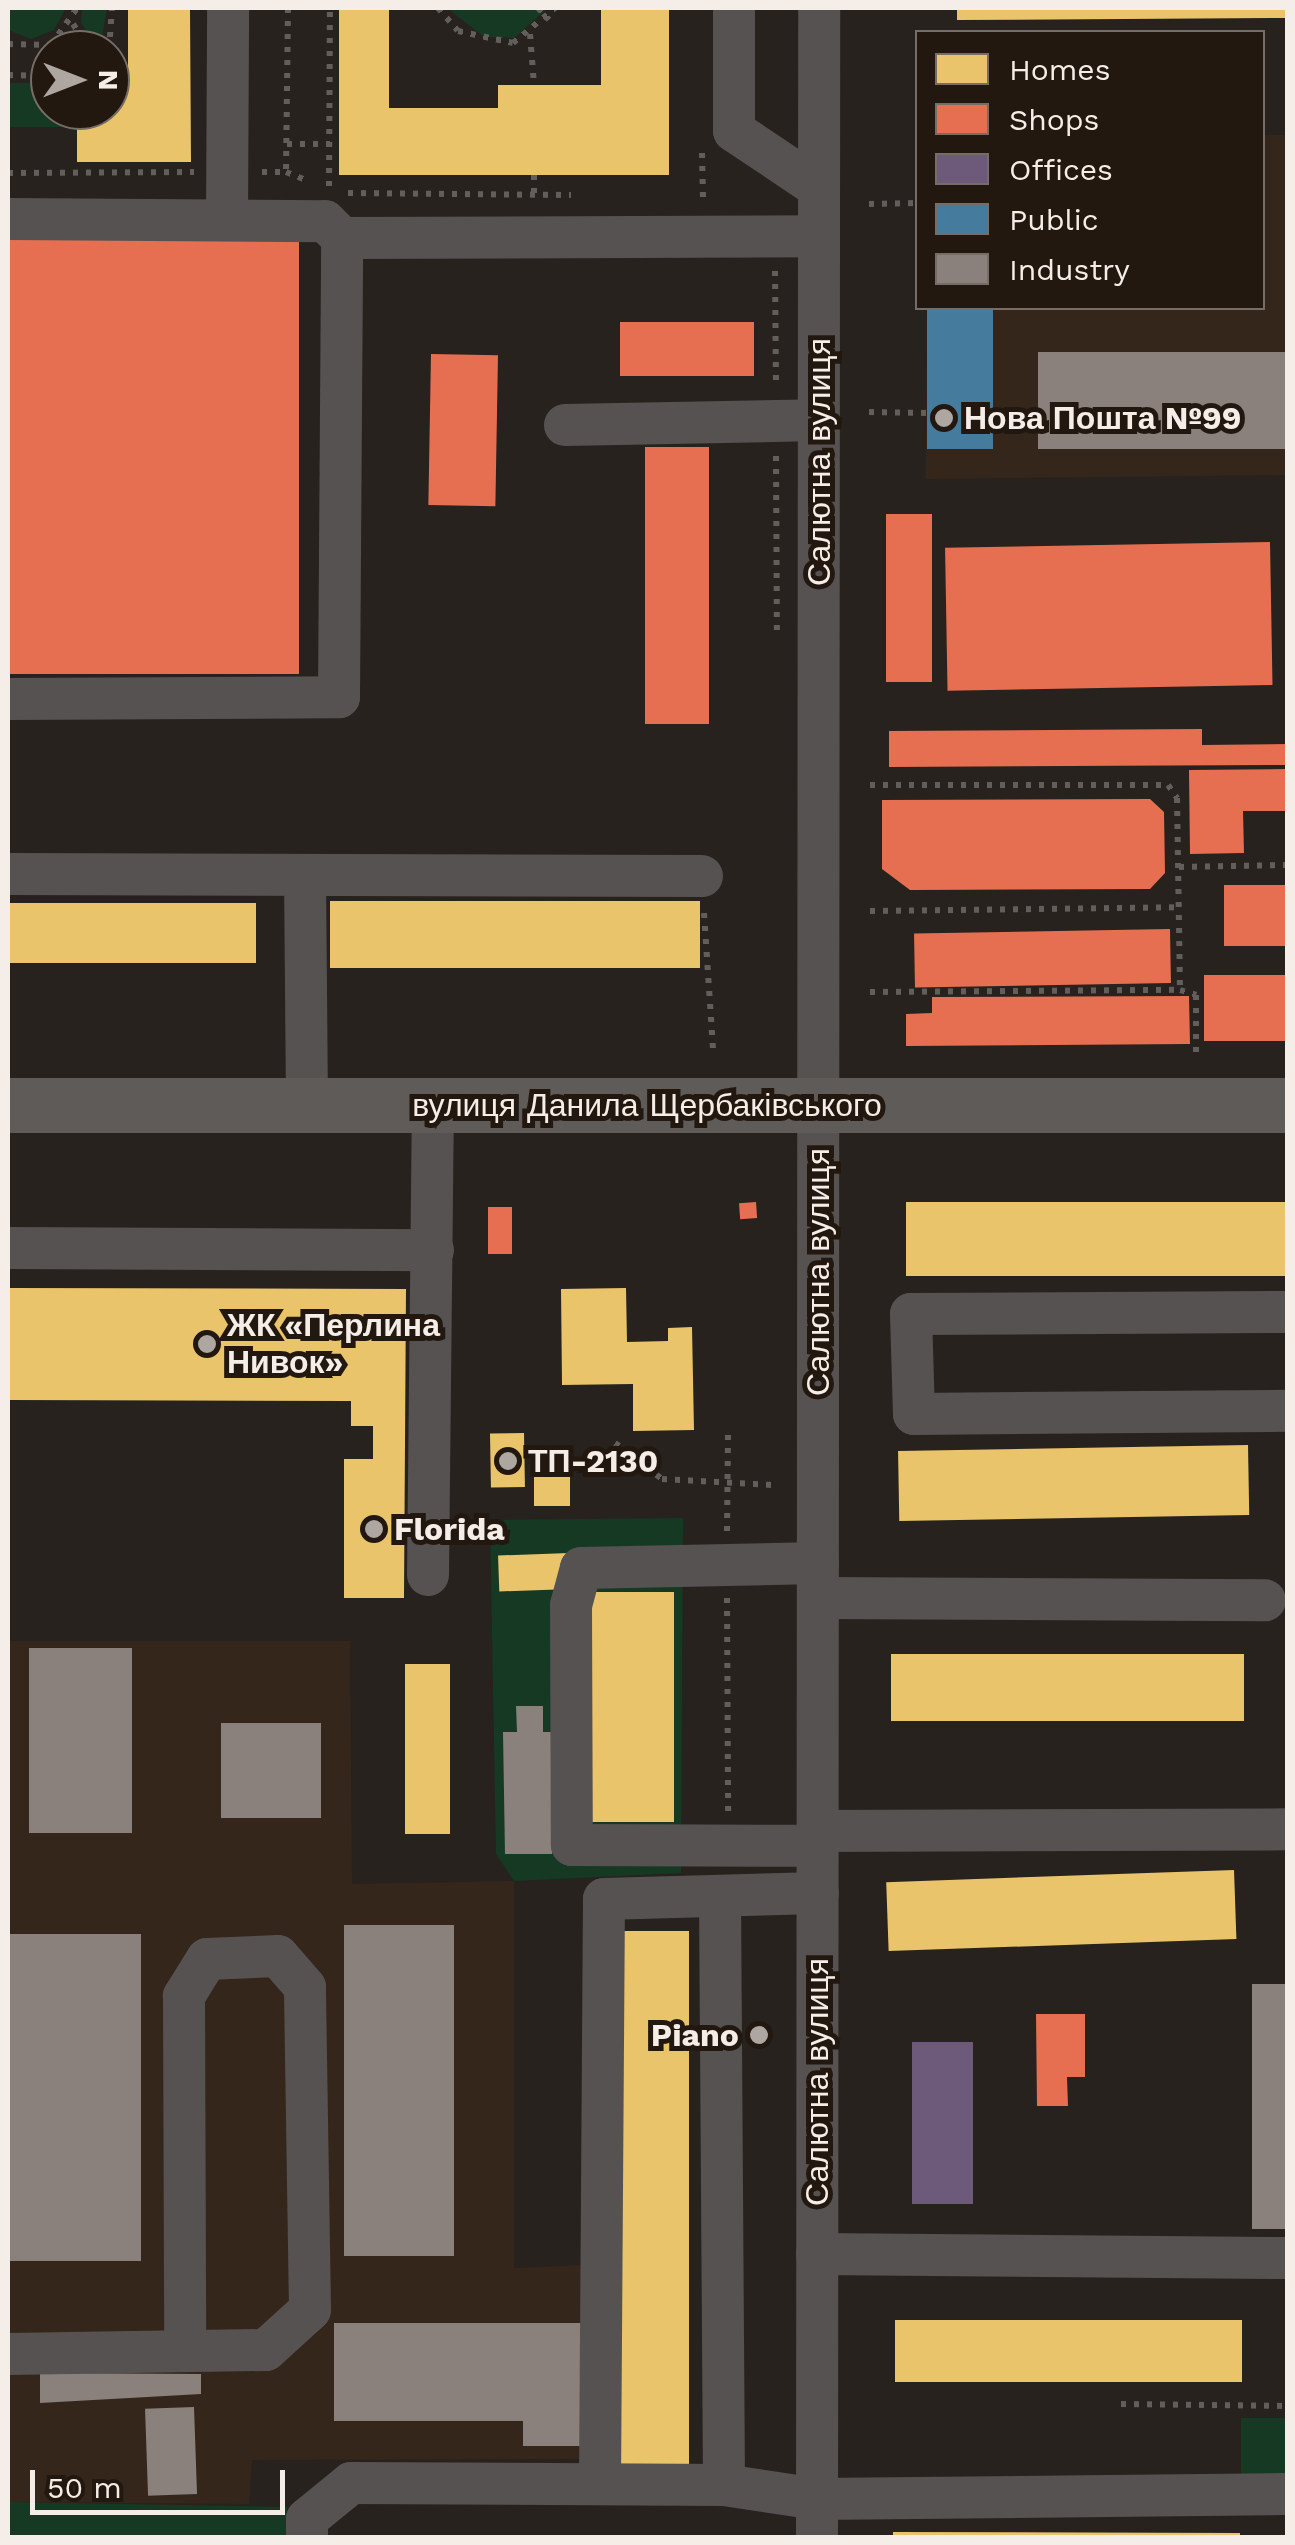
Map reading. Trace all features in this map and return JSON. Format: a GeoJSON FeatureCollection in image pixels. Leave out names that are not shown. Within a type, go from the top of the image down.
{"type":"FeatureCollection","features":[{"type":"Feature","properties":{"kind":"main road","name":"вулиця Данила Щербаківського"},"geometry":{"type":"LineString","coordinates":[[8,1105],[1288,1105]]}},
{"type":"Feature","properties":{"kind":"street"},"geometry":{"type":"LineString","coordinates":[[227,220],[228,8]]}},
{"type":"Feature","properties":{"kind":"street"},"geometry":{"type":"LineString","coordinates":[[734,8],[734,131],[820,188]]}},
{"type":"Feature","properties":{"kind":"street","name":"Салютна вулиця"},"geometry":{"type":"LineString","coordinates":[[817,2518],[820,8]]}},
{"type":"Feature","properties":{"kind":"street"},"geometry":{"type":"LineString","coordinates":[[8,219],[325,221],[342,238],[819,236]]}},
{"type":"Feature","properties":{"kind":"street"},"geometry":{"type":"LineString","coordinates":[[8,699],[339,697],[342,238]]}},
{"type":"Feature","properties":{"kind":"street"},"geometry":{"type":"LineString","coordinates":[[565,425],[819,420]]}},
{"type":"Feature","properties":{"kind":"street"},"geometry":{"type":"LineString","coordinates":[[8,874],[702,876]]}},
{"type":"Feature","properties":{"kind":"street"},"geometry":{"type":"LineString","coordinates":[[305,875],[307,1104]]}},
{"type":"Feature","properties":{"kind":"street"},"geometry":{"type":"LineString","coordinates":[[428,1574],[432,1106]]}},
{"type":"Feature","properties":{"kind":"street"},"geometry":{"type":"LineString","coordinates":[[8,1248],[432,1250]]}},
{"type":"Feature","properties":{"kind":"street"},"geometry":{"type":"LineString","coordinates":[[1288,1312],[911,1314],[914,1414],[1288,1410]]}},
{"type":"Feature","properties":{"kind":"street"},"geometry":{"type":"LineString","coordinates":[[1265,1600],[818,1580],[727,1564],[580,1568],[572,1605],[572,1845],[728,1847],[818,1838],[1287,1830]]}},
{"type":"Feature","properties":{"kind":"street"},"geometry":{"type":"LineString","coordinates":[[600,2484],[604,1899],[818,1893]]}},
{"type":"Feature","properties":{"kind":"street"},"geometry":{"type":"LineString","coordinates":[[720,1896],[724,2485]]}},
{"type":"Feature","properties":{"kind":"street"},"geometry":{"type":"LineString","coordinates":[[8,2354],[266,2350],[310,2310],[305,1986],[278,1956],[207,1959],[184,1996],[185,2351]]}},
{"type":"Feature","properties":{"kind":"street"},"geometry":{"type":"LineString","coordinates":[[817,2254],[1287,2258]]}},
{"type":"Feature","properties":{"kind":"street"},"geometry":{"type":"LineString","coordinates":[[307,2538],[307,2519],[352,2483],[724,2485],[817,2518],[1283,2494]]}},
{"type":"Feature","properties":{"kind":"path"},"geometry":{"type":"LineString","coordinates":[[8,44],[51,45],[73,24],[77,8]]}},
{"type":"Feature","properties":{"kind":"path"},"geometry":{"type":"LineString","coordinates":[[286,172],[288,8]]}},
{"type":"Feature","properties":{"kind":"path"},"geometry":{"type":"LineString","coordinates":[[329,189],[330,8]]}},
{"type":"Feature","properties":{"kind":"path"},"geometry":{"type":"LineString","coordinates":[[438,8],[458,32],[485,40],[530,34],[549,20],[555,8]]}},
{"type":"Feature","properties":{"kind":"path"},"geometry":{"type":"LineString","coordinates":[[538,8],[549,20]]}},
{"type":"Feature","properties":{"kind":"path"},"geometry":{"type":"LineString","coordinates":[[73,24],[77,30]]}},
{"type":"Feature","properties":{"kind":"path"},"geometry":{"type":"LineString","coordinates":[[530,34],[534,85]]}},
{"type":"Feature","properties":{"kind":"path"},"geometry":{"type":"LineString","coordinates":[[287,144],[330,144]]}},
{"type":"Feature","properties":{"kind":"path"},"geometry":{"type":"LineString","coordinates":[[8,173],[286,172],[329,189],[584,196]]}},
{"type":"Feature","properties":{"kind":"path"},"geometry":{"type":"LineString","coordinates":[[534,175],[534,195]]}},
{"type":"Feature","properties":{"kind":"path"},"geometry":{"type":"LineString","coordinates":[[686,197],[720,197]]}},
{"type":"Feature","properties":{"kind":"path"},"geometry":{"type":"LineString","coordinates":[[869,204],[915,203]]}},
{"type":"Feature","properties":{"kind":"path"},"geometry":{"type":"LineString","coordinates":[[775,236],[777,658]]}},
{"type":"Feature","properties":{"kind":"path"},"geometry":{"type":"LineString","coordinates":[[869,412],[927,413]]}},
{"type":"Feature","properties":{"kind":"path"},"geometry":{"type":"LineString","coordinates":[[870,784],[1154,780],[1177,798],[1180,990]]}},
{"type":"Feature","properties":{"kind":"path"},"geometry":{"type":"LineString","coordinates":[[1178,868],[1288,865]]}},
{"type":"Feature","properties":{"kind":"path"},"geometry":{"type":"LineString","coordinates":[[702,876],[713,1050]]}},
{"type":"Feature","properties":{"kind":"path"},"geometry":{"type":"LineString","coordinates":[[870,911],[1179,907]]}},
{"type":"Feature","properties":{"kind":"path"},"geometry":{"type":"LineString","coordinates":[[870,992],[1180,990],[1196,995],[1196,1052]]}},
{"type":"Feature","properties":{"kind":"path"},"geometry":{"type":"LineString","coordinates":[[728,1428],[728,1847]]}},
{"type":"Feature","properties":{"kind":"path"},"geometry":{"type":"LineString","coordinates":[[614,1443],[662,1478],[774,1485]]}},
{"type":"Feature","properties":{"kind":"path"},"geometry":{"type":"LineString","coordinates":[[1121,2404],[1288,2406]]}},
{"type":"Feature","properties":{"kind":"shaded area"},"geometry":{"type":"Polygon","coordinates":[[[1265,135],[1287,135],[1287,475],[926,479],[927,310],[1265,310],[1265,135]]]}},
{"type":"Feature","properties":{"kind":"shaded area"},"geometry":{"type":"Polygon","coordinates":[[[8,1641],[350,1641],[352,1884],[514,1881],[514,2268],[582,2265],[584,2459],[252,2460],[249,2504],[8,2502],[8,1641]]]}},
{"type":"Feature","properties":{"kind":"green space"},"geometry":{"type":"Polygon","coordinates":[[[8,8],[66,8],[54,30],[30,30],[30,39],[8,30],[8,8]]]}},
{"type":"Feature","properties":{"kind":"green space"},"geometry":{"type":"Polygon","coordinates":[[[82,8],[107,8],[103,30],[86,30],[81,23],[82,8]]]}},
{"type":"Feature","properties":{"kind":"green space"},"geometry":{"type":"Polygon","coordinates":[[[447,8],[548,8],[514,38],[484,37],[447,8]]]}},
{"type":"Feature","properties":{"kind":"green space"},"geometry":{"type":"Polygon","coordinates":[[[8,83],[30,83],[30,127],[8,127],[8,83]]]}},
{"type":"Feature","properties":{"kind":"green space"},"geometry":{"type":"Polygon","coordinates":[[[683,1518],[681,1873],[514,1881],[496,1854],[490,1520],[683,1518]]]}},
{"type":"Feature","properties":{"kind":"green space"},"geometry":{"type":"Polygon","coordinates":[[[1241,2418],[1287,2418],[1287,2480],[1241,2480],[1241,2418]]]}},
{"type":"Feature","properties":{"kind":"green space"},"geometry":{"type":"Polygon","coordinates":[[[8,2502],[287,2507],[286,2538],[8,2538],[8,2502]]]}},
{"type":"Feature","properties":{"kind":"building: Homes"},"geometry":{"type":"Polygon","coordinates":[[[128,8],[190,8],[191,162],[77,162],[77,130],[130,130],[128,8]]]}},
{"type":"Feature","properties":{"kind":"building: Homes"},"geometry":{"type":"Polygon","coordinates":[[[339,8],[389,8],[389,108],[498,108],[498,85],[601,85],[601,8],[669,8],[669,175],[339,175],[339,8]]]}},
{"type":"Feature","properties":{"kind":"building: Homes"},"geometry":{"type":"Polygon","coordinates":[[[957,8],[1288,8],[1288,18],[957,20],[957,8]]]}},
{"type":"Feature","properties":{"kind":"building: Homes"},"geometry":{"type":"Polygon","coordinates":[[[330,901],[700,901],[700,968],[330,968],[330,901]]]}},
{"type":"Feature","properties":{"kind":"building: Homes"},"geometry":{"type":"Polygon","coordinates":[[[8,903],[256,903],[256,963],[8,963],[8,903]]]}},
{"type":"Feature","properties":{"kind":"building: Homes"},"geometry":{"type":"Polygon","coordinates":[[[906,1202],[1288,1202],[1288,1276],[906,1276],[906,1202]]]}},
{"type":"Feature","properties":{"kind":"building: Homes","name":"ЖК «Перлина Нивок»"},"geometry":{"type":"Polygon","coordinates":[[[8,1288],[406,1289],[404,1598],[344,1598],[344,1459],[373,1459],[373,1426],[351,1426],[351,1401],[8,1400],[8,1288]]]}},
{"type":"Feature","properties":{"kind":"building: Homes"},"geometry":{"type":"Polygon","coordinates":[[[626,1288],[627,1342],[668,1341],[668,1328],[692,1327],[694,1430],[633,1431],[633,1384],[562,1385],[561,1289],[626,1288]]]}},
{"type":"Feature","properties":{"kind":"building: Homes","name":"ТП-2130"},"geometry":{"type":"Polygon","coordinates":[[[524,1433],[525,1487],[491,1488],[490,1434],[524,1433]]]}},
{"type":"Feature","properties":{"kind":"building: Homes"},"geometry":{"type":"Polygon","coordinates":[[[1248,1445],[1249,1515],[899,1521],[898,1451],[1248,1445]]]}},
{"type":"Feature","properties":{"kind":"building: Homes"},"geometry":{"type":"Polygon","coordinates":[[[534,1471],[570,1471],[570,1506],[534,1506],[534,1471]]]}},
{"type":"Feature","properties":{"kind":"building: Homes"},"geometry":{"type":"Polygon","coordinates":[[[569,1553],[570,1589],[499,1591],[498,1555],[569,1553]]]}},
{"type":"Feature","properties":{"kind":"building: Homes"},"geometry":{"type":"Polygon","coordinates":[[[585,1592],[674,1592],[674,1822],[585,1822],[585,1592]]]}},
{"type":"Feature","properties":{"kind":"building: Homes"},"geometry":{"type":"Polygon","coordinates":[[[891,1654],[1244,1654],[1244,1721],[891,1721],[891,1654]]]}},
{"type":"Feature","properties":{"kind":"building: Homes"},"geometry":{"type":"Polygon","coordinates":[[[405,1664],[450,1664],[450,1834],[405,1834],[405,1664]]]}},
{"type":"Feature","properties":{"kind":"building: Homes"},"geometry":{"type":"Polygon","coordinates":[[[1234,1870],[1236,1939],[889,1951],[886,1882],[1234,1870]]]}},
{"type":"Feature","properties":{"kind":"building: Homes"},"geometry":{"type":"Polygon","coordinates":[[[620,1931],[689,1931],[689,2465],[620,2465],[620,1931]]]}},
{"type":"Feature","properties":{"kind":"building: Homes"},"geometry":{"type":"Polygon","coordinates":[[[895,2320],[1242,2320],[1242,2382],[895,2382],[895,2320]]]}},
{"type":"Feature","properties":{"kind":"building: Homes"},"geometry":{"type":"Polygon","coordinates":[[[893,2532],[1240,2533],[1240,2538],[893,2538],[893,2532]]]}},
{"type":"Feature","properties":{"kind":"building: Shops"},"geometry":{"type":"Polygon","coordinates":[[[8,240],[299,240],[299,674],[8,674],[8,240]]]}},
{"type":"Feature","properties":{"kind":"building: Shops"},"geometry":{"type":"Polygon","coordinates":[[[620,322],[754,322],[754,376],[620,376],[620,322]]]}},
{"type":"Feature","properties":{"kind":"building: Shops"},"geometry":{"type":"Polygon","coordinates":[[[431,354],[498,355],[495,506],[428,505],[431,354]]]}},
{"type":"Feature","properties":{"kind":"building: Shops"},"geometry":{"type":"Polygon","coordinates":[[[645,447],[709,447],[709,724],[645,724],[645,447]]]}},
{"type":"Feature","properties":{"kind":"building: Shops"},"geometry":{"type":"Polygon","coordinates":[[[886,514],[932,514],[932,682],[886,682],[886,514]]]}},
{"type":"Feature","properties":{"kind":"building: Shops"},"geometry":{"type":"Polygon","coordinates":[[[1270,542],[1272,685],[948,691],[945,548],[1270,542]]]}},
{"type":"Feature","properties":{"kind":"building: Shops"},"geometry":{"type":"Polygon","coordinates":[[[1202,729],[1202,745],[1288,744],[1288,765],[889,767],[889,731],[1202,729]]]}},
{"type":"Feature","properties":{"kind":"building: Shops"},"geometry":{"type":"Polygon","coordinates":[[[1288,769],[1288,811],[1243,811],[1244,853],[1190,854],[1189,770],[1288,769]]]}},
{"type":"Feature","properties":{"kind":"building: Shops"},"geometry":{"type":"Polygon","coordinates":[[[1150,799],[1164,812],[1165,873],[1150,889],[910,890],[882,869],[882,800],[1150,799]]]}},
{"type":"Feature","properties":{"kind":"building: Shops"},"geometry":{"type":"Polygon","coordinates":[[[1224,885],[1288,885],[1288,946],[1224,946],[1224,885]]]}},
{"type":"Feature","properties":{"kind":"building: Shops"},"geometry":{"type":"Polygon","coordinates":[[[1170,929],[1171,983],[915,987],[914,933],[1170,929]]]}},
{"type":"Feature","properties":{"kind":"building: Shops"},"geometry":{"type":"Polygon","coordinates":[[[1204,975],[1288,975],[1288,1041],[1204,1041],[1204,975]]]}},
{"type":"Feature","properties":{"kind":"building: Shops"},"geometry":{"type":"Polygon","coordinates":[[[1189,996],[1190,1044],[906,1046],[906,1014],[932,1013],[932,997],[1189,996]]]}},
{"type":"Feature","properties":{"kind":"building: Shops"},"geometry":{"type":"Polygon","coordinates":[[[756,1202],[757,1218],[740,1219],[739,1203],[756,1202]]]}},
{"type":"Feature","properties":{"kind":"building: Shops"},"geometry":{"type":"Polygon","coordinates":[[[488,1207],[512,1207],[512,1254],[488,1254],[488,1207]]]}},
{"type":"Feature","properties":{"kind":"building: Shops"},"geometry":{"type":"Polygon","coordinates":[[[1036,2014],[1085,2014],[1085,2077],[1067,2077],[1068,2106],[1037,2106],[1036,2014]]]}},
{"type":"Feature","properties":{"kind":"building: Offices"},"geometry":{"type":"Polygon","coordinates":[[[912,2042],[973,2042],[973,2204],[912,2204],[912,2042]]]}},
{"type":"Feature","properties":{"kind":"building: Public"},"geometry":{"type":"Polygon","coordinates":[[[927,310],[993,310],[993,449],[927,449],[927,310]]]}},
{"type":"Feature","properties":{"kind":"building: Industry"},"geometry":{"type":"Polygon","coordinates":[[[1038,352],[1288,352],[1288,449],[1038,449],[1038,352]]]}},
{"type":"Feature","properties":{"kind":"building: Industry"},"geometry":{"type":"Polygon","coordinates":[[[29,1648],[132,1648],[132,1833],[29,1833],[29,1648]]]}},
{"type":"Feature","properties":{"kind":"building: Industry"},"geometry":{"type":"Polygon","coordinates":[[[516,1706],[543,1706],[543,1732],[551,1732],[552,1854],[505,1854],[503,1732],[517,1732],[516,1706]]]}},
{"type":"Feature","properties":{"kind":"building: Industry"},"geometry":{"type":"Polygon","coordinates":[[[221,1723],[321,1723],[321,1818],[221,1818],[221,1723]]]}},
{"type":"Feature","properties":{"kind":"building: Industry"},"geometry":{"type":"Polygon","coordinates":[[[344,1925],[454,1925],[454,2256],[344,2256],[344,1925]]]}},
{"type":"Feature","properties":{"kind":"building: Industry"},"geometry":{"type":"Polygon","coordinates":[[[8,1934],[141,1934],[141,2261],[8,2261],[8,1934]]]}},
{"type":"Feature","properties":{"kind":"building: Industry"},"geometry":{"type":"Polygon","coordinates":[[[1252,1984],[1288,1984],[1288,2229],[1252,2229],[1252,1984]]]}},
{"type":"Feature","properties":{"kind":"building: Industry"},"geometry":{"type":"Polygon","coordinates":[[[334,2323],[581,2323],[581,2446],[523,2446],[523,2421],[334,2421],[334,2323]]]}},
{"type":"Feature","properties":{"kind":"building: Industry"},"geometry":{"type":"Polygon","coordinates":[[[40,2373],[201,2374],[201,2394],[40,2403],[40,2373]]]}},
{"type":"Feature","properties":{"kind":"building: Industry"},"geometry":{"type":"Polygon","coordinates":[[[194,2407],[197,2494],[148,2496],[145,2409],[194,2407]]]}},
{"type":"Feature","properties":{"kind":"place","name":"Нова Пошта №99"},"geometry":{"type":"Point","coordinates":[944,418]}},
{"type":"Feature","properties":{"kind":"place","name":"ЖК «Перлина Нивок»"},"geometry":{"type":"Point","coordinates":[207,1344]}},
{"type":"Feature","properties":{"kind":"place","name":"ТП-2130"},"geometry":{"type":"Point","coordinates":[508,1461]}},
{"type":"Feature","properties":{"kind":"place","name":"Florida"},"geometry":{"type":"Point","coordinates":[374,1529]}},
{"type":"Feature","properties":{"kind":"place","name":"Piano"},"geometry":{"type":"Point","coordinates":[759,2035]}}]}
